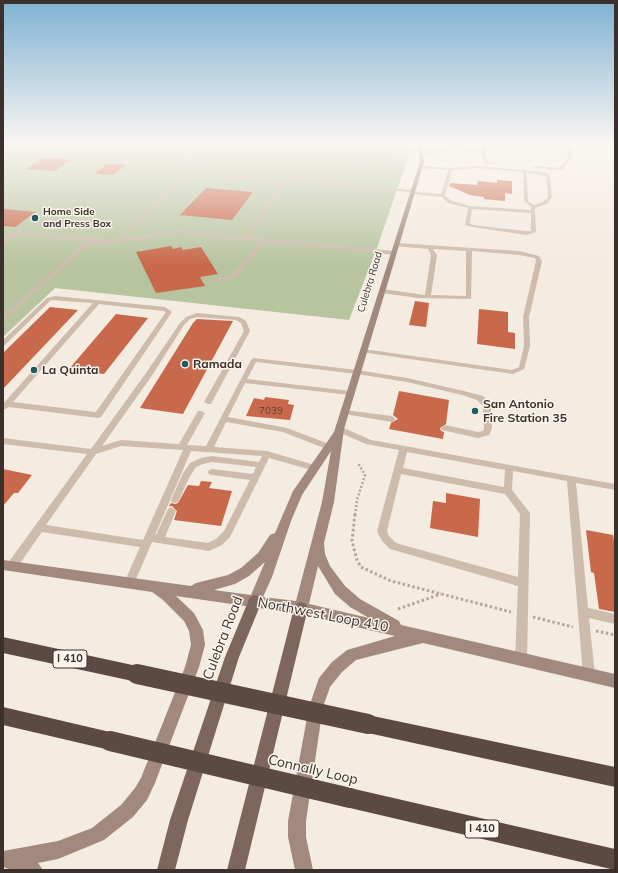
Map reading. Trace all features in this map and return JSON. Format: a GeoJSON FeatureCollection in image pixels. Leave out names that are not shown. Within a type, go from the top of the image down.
{"type":"FeatureCollection","features":[{"type":"Feature","properties":{"kind":"highway","name":"I 410"},"geometry":{"type":"LineString","coordinates":[[3,645],[615,777]]}},
{"type":"Feature","properties":{"kind":"highway","name":"Connally Loop"},"geometry":{"type":"LineString","coordinates":[[3,716],[615,860]]}},
{"type":"Feature","properties":{"kind":"main road","name":"Culebra Road"},"geometry":{"type":"LineString","coordinates":[[236,870],[328,502],[339,429],[416,183]]}},
{"type":"Feature","properties":{"kind":"main road","name":"Culebra Road"},"geometry":{"type":"LineString","coordinates":[[166,870],[179,820],[232,657],[266,577],[285,521],[297,494],[339,429]]}},
{"type":"Feature","properties":{"kind":"main road"},"geometry":{"type":"LineString","coordinates":[[179,590],[209,587],[231,580],[245,572],[262,557],[285,521]]}},
{"type":"Feature","properties":{"kind":"main road"},"geometry":{"type":"LineString","coordinates":[[318,540],[319,554],[325,569],[334,582],[347,596],[355,603],[386,622],[425,636]]}},
{"type":"Feature","properties":{"kind":"main road","name":"Northwest Loop 410"},"geometry":{"type":"LineString","coordinates":[[8,566],[301,608],[615,681]]}},
{"type":"Feature","properties":{"kind":"main road"},"geometry":{"type":"LineString","coordinates":[[4,858],[24,857],[58,850],[98,834],[127,811],[141,794],[147,783],[192,667],[198,645],[196,630],[189,617],[168,596],[153,587]]}},
{"type":"Feature","properties":{"kind":"main road"},"geometry":{"type":"LineString","coordinates":[[304,870],[297,837],[297,821],[316,707],[324,683],[337,667],[352,656],[389,644],[425,636]]}},
{"type":"Feature","properties":{"kind":"main road"},"geometry":{"type":"LineString","coordinates":[[4,858],[34,870]]}},
{"type":"Feature","properties":{"kind":"lane"},"geometry":{"type":"LineString","coordinates":[[123,240],[124,235],[178,183]]}},
{"type":"Feature","properties":{"kind":"lane"},"geometry":{"type":"LineString","coordinates":[[246,238],[283,183]]}},
{"type":"Feature","properties":{"kind":"lane"},"geometry":{"type":"LineString","coordinates":[[293,183],[413,192],[442,196],[450,202],[470,207],[533,210],[545,203],[550,197],[549,183]]}},
{"type":"Feature","properties":{"kind":"lane"},"geometry":{"type":"LineString","coordinates":[[442,196],[446,183]]}},
{"type":"Feature","properties":{"kind":"lane"},"geometry":{"type":"LineString","coordinates":[[470,207],[467,224],[472,226],[526,233],[534,232],[533,210],[526,201],[525,183]]}},
{"type":"Feature","properties":{"kind":"lane"},"geometry":{"type":"LineString","coordinates":[[3,232],[102,241],[123,240],[172,232],[394,253]]}},
{"type":"Feature","properties":{"kind":"lane"},"geometry":{"type":"LineString","coordinates":[[3,243],[16,233]]}},
{"type":"Feature","properties":{"kind":"lane"},"geometry":{"type":"LineString","coordinates":[[216,280],[232,276],[243,266],[265,240]]}},
{"type":"Feature","properties":{"kind":"lane"},"geometry":{"type":"LineString","coordinates":[[3,319],[85,245],[102,241]]}},
{"type":"Feature","properties":{"kind":"lane"},"geometry":{"type":"LineString","coordinates":[[363,351],[513,372],[522,368],[527,346],[526,317],[539,261],[537,257],[529,254],[396,245]]}},
{"type":"Feature","properties":{"kind":"lane"},"geometry":{"type":"LineString","coordinates":[[428,296],[434,255],[430,248]]}},
{"type":"Feature","properties":{"kind":"lane"},"geometry":{"type":"LineString","coordinates":[[382,291],[428,296],[468,298],[469,249]]}},
{"type":"Feature","properties":{"kind":"lane"},"geometry":{"type":"LineString","coordinates":[[3,344],[49,299],[55,298],[165,309],[169,312],[98,415],[5,406]]}},
{"type":"Feature","properties":{"kind":"lane"},"geometry":{"type":"LineString","coordinates":[[5,406],[97,302]]}},
{"type":"Feature","properties":{"kind":"lane"},"geometry":{"type":"LineString","coordinates":[[8,566],[40,528],[182,324],[188,318],[197,315],[237,318],[244,322],[247,331],[208,402]]}},
{"type":"Feature","properties":{"kind":"lane"},"geometry":{"type":"LineString","coordinates":[[208,450],[254,360],[357,372],[407,380],[480,398],[487,405],[488,428],[486,434],[478,435],[445,428]]}},
{"type":"Feature","properties":{"kind":"lane"},"geometry":{"type":"LineString","coordinates":[[243,381],[350,393]]}},
{"type":"Feature","properties":{"kind":"lane"},"geometry":{"type":"LineString","coordinates":[[344,412],[392,419]]}},
{"type":"Feature","properties":{"kind":"lane"},"geometry":{"type":"LineString","coordinates":[[129,583],[184,448],[201,413]]}},
{"type":"Feature","properties":{"kind":"lane"},"geometry":{"type":"LineString","coordinates":[[224,419],[284,430],[328,447]]}},
{"type":"Feature","properties":{"kind":"lane"},"geometry":{"type":"LineString","coordinates":[[339,429],[369,442],[615,487]]}},
{"type":"Feature","properties":{"kind":"lane"},"geometry":{"type":"LineString","coordinates":[[3,441],[93,452],[121,443],[267,454],[315,468]]}},
{"type":"Feature","properties":{"kind":"lane"},"geometry":{"type":"LineString","coordinates":[[404,448],[382,531],[385,538],[393,546],[523,583]]}},
{"type":"Feature","properties":{"kind":"lane"},"geometry":{"type":"LineString","coordinates":[[40,528],[147,541],[159,540],[209,547],[219,542],[227,534],[267,454]]}},
{"type":"Feature","properties":{"kind":"lane"},"geometry":{"type":"LineString","coordinates":[[175,500],[185,477],[193,465],[201,461],[212,460],[262,465]]}},
{"type":"Feature","properties":{"kind":"lane"},"geometry":{"type":"LineString","coordinates":[[509,467],[508,491],[525,513],[522,660]]}},
{"type":"Feature","properties":{"kind":"lane"},"geometry":{"type":"LineString","coordinates":[[398,470],[508,491]]}},
{"type":"Feature","properties":{"kind":"lane"},"geometry":{"type":"LineString","coordinates":[[212,472],[255,477]]}},
{"type":"Feature","properties":{"kind":"lane"},"geometry":{"type":"LineString","coordinates":[[571,479],[589,675]]}},
{"type":"Feature","properties":{"kind":"lane"},"geometry":{"type":"LineString","coordinates":[[159,540],[171,511]]}},
{"type":"Feature","properties":{"kind":"lane"},"geometry":{"type":"LineString","coordinates":[[583,612],[615,619]]}},
{"type":"Feature","properties":{"kind":"path"},"geometry":{"type":"LineString","coordinates":[[358,463],[365,475],[357,500],[352,541],[357,560],[362,567],[391,581],[522,614],[615,635]]}},
{"type":"Feature","properties":{"kind":"path"},"geometry":{"type":"LineString","coordinates":[[398,609],[442,594]]}},
{"type":"Feature","properties":{"kind":"green space"},"geometry":{"type":"Polygon","coordinates":[[[3,183],[399,183],[378,245],[349,320],[55,288],[3,337],[3,183]]]}},
{"type":"Feature","properties":{"kind":"building"},"geometry":{"type":"Polygon","coordinates":[[[450,183],[477,185],[478,183],[512,183],[512,194],[505,193],[505,201],[484,199],[484,197],[470,195],[449,186],[450,183]]]}},
{"type":"Feature","properties":{"kind":"building"},"geometry":{"type":"Polygon","coordinates":[[[206,188],[253,192],[232,220],[180,215],[206,188]]]}},
{"type":"Feature","properties":{"kind":"building"},"geometry":{"type":"Polygon","coordinates":[[[3,209],[36,212],[15,227],[3,226],[3,209]]]}},
{"type":"Feature","properties":{"kind":"building"},"geometry":{"type":"Polygon","coordinates":[[[171,246],[173,249],[181,247],[183,250],[201,247],[218,274],[200,277],[205,286],[156,293],[136,252],[171,246]]]}},
{"type":"Feature","properties":{"kind":"building"},"geometry":{"type":"Polygon","coordinates":[[[415,301],[429,303],[426,327],[409,325],[415,301]]]}},
{"type":"Feature","properties":{"kind":"building"},"geometry":{"type":"Polygon","coordinates":[[[50,307],[78,310],[3,389],[3,353],[50,307]]]}},
{"type":"Feature","properties":{"kind":"building"},"geometry":{"type":"Polygon","coordinates":[[[479,309],[508,312],[508,332],[515,333],[515,349],[477,344],[479,309]]]}},
{"type":"Feature","properties":{"kind":"building"},"geometry":{"type":"Polygon","coordinates":[[[116,314],[148,318],[104,374],[69,369],[116,314]]]}},
{"type":"Feature","properties":{"kind":"building","name":"Ramada"},"geometry":{"type":"Polygon","coordinates":[[[197,319],[233,321],[183,414],[140,408],[193,323],[197,319]]]}},
{"type":"Feature","properties":{"kind":"building"},"geometry":{"type":"Polygon","coordinates":[[[399,391],[449,400],[446,424],[440,428],[441,431],[444,432],[443,439],[389,429],[391,423],[398,419],[393,415],[399,391]]]}},
{"type":"Feature","properties":{"kind":"building"},"geometry":{"type":"Polygon","coordinates":[[[265,397],[289,400],[288,404],[294,405],[290,420],[246,416],[254,398],[264,400],[265,397]]]}},
{"type":"Feature","properties":{"kind":"building"},"geometry":{"type":"Polygon","coordinates":[[[3,469],[32,475],[18,493],[14,493],[3,506],[3,469]]]}},
{"type":"Feature","properties":{"kind":"building"},"geometry":{"type":"Polygon","coordinates":[[[201,481],[212,482],[209,488],[232,491],[221,526],[174,520],[177,511],[172,506],[169,506],[171,503],[178,503],[188,485],[199,486],[201,481]]]}},
{"type":"Feature","properties":{"kind":"building"},"geometry":{"type":"Polygon","coordinates":[[[446,493],[480,499],[478,537],[430,528],[433,501],[446,503],[446,493]]]}},
{"type":"Feature","properties":{"kind":"building"},"geometry":{"type":"Polygon","coordinates":[[[586,530],[613,535],[615,548],[615,612],[599,609],[594,573],[591,572],[586,530]]]}},
{"type":"Feature","properties":{"kind":"place","name":"Home Side and Press Box"},"geometry":{"type":"Point","coordinates":[35,218]}},
{"type":"Feature","properties":{"kind":"place","name":"Ramada"},"geometry":{"type":"Point","coordinates":[185,364]}},
{"type":"Feature","properties":{"kind":"place","name":"La Quinta"},"geometry":{"type":"Point","coordinates":[34,370]}},
{"type":"Feature","properties":{"kind":"place","name":"San Antonio Fire Station 35"},"geometry":{"type":"Point","coordinates":[475,411]}}]}
